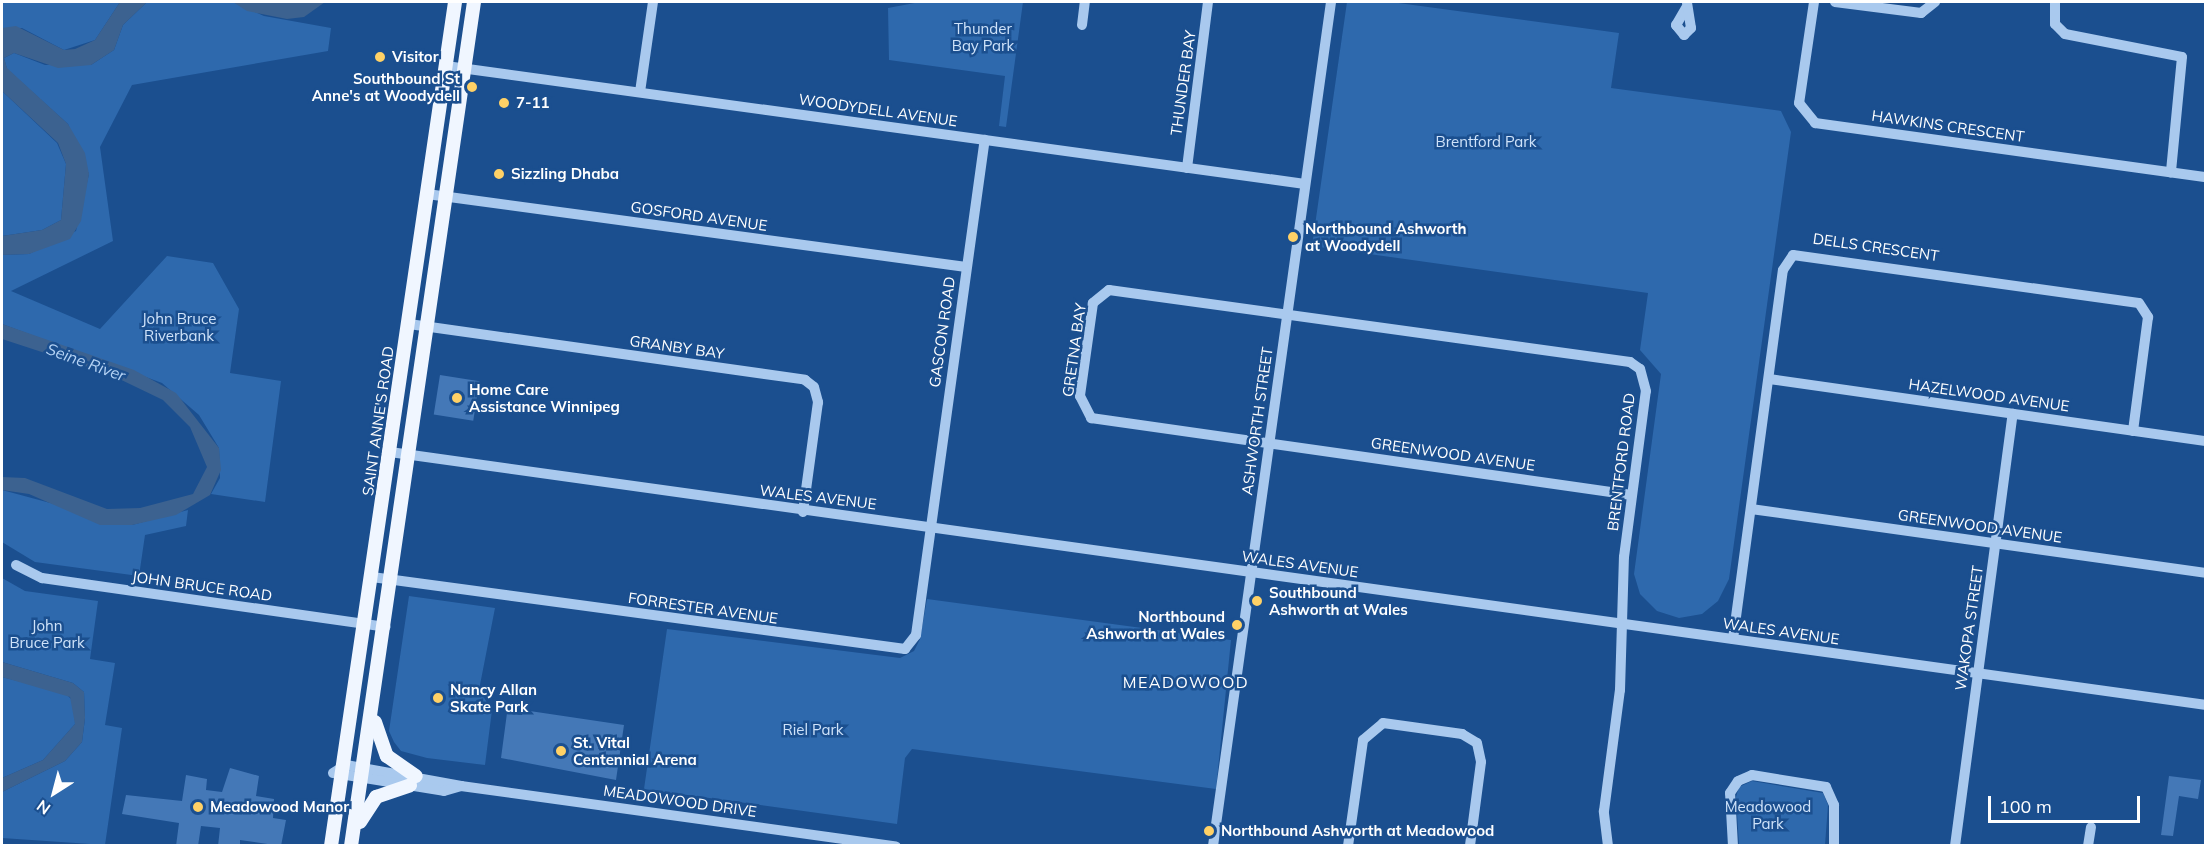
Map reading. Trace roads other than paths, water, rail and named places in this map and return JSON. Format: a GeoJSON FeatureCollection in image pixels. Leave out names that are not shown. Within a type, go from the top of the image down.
{"type":"FeatureCollection","features":[{"type":"Feature","properties":{"kind":"main road","name":"SAINT ANNE'S ROAD"},"geometry":{"type":"LineString","coordinates":[[331,846],[345,771],[455,2]]}},
{"type":"Feature","properties":{"kind":"main road"},"geometry":{"type":"LineString","coordinates":[[352,845],[365,774],[474,2]]}},
{"type":"Feature","properties":{"kind":"main road"},"geometry":{"type":"LineString","coordinates":[[409,328],[428,331]]}},
{"type":"Feature","properties":{"kind":"main road"},"geometry":{"type":"LineString","coordinates":[[352,845],[376,797],[413,780],[392,760],[380,743],[374,707]]}},
{"type":"Feature","properties":{"kind":"street"},"geometry":{"type":"LineString","coordinates":[[640,92],[653,2]]}},
{"type":"Feature","properties":{"kind":"street"},"geometry":{"type":"LineString","coordinates":[[1082,25],[1085,2]]}},
{"type":"Feature","properties":{"kind":"street","name":"THUNDER BAY"},"geometry":{"type":"LineString","coordinates":[[1187,168],[1208,2]]}},
{"type":"Feature","properties":{"kind":"street","name":"ASHWORTH STREET"},"geometry":{"type":"LineString","coordinates":[[1213,846],[1331,2]]}},
{"type":"Feature","properties":{"kind":"street","name":"HAWKINS CRESCENT"},"geometry":{"type":"LineString","coordinates":[[1814,2],[1799,103],[1815,123],[2205,177]]}},
{"type":"Feature","properties":{"kind":"street"},"geometry":{"type":"LineString","coordinates":[[1835,2],[1921,13],[1935,2]]}},
{"type":"Feature","properties":{"kind":"street"},"geometry":{"type":"LineString","coordinates":[[2055,2],[2055,24],[2066,34],[2182,57],[2171,172]]}},
{"type":"Feature","properties":{"kind":"street","name":"WOODYDELL AVENUE"},"geometry":{"type":"LineString","coordinates":[[446,66],[1305,184]]}},
{"type":"Feature","properties":{"kind":"street","name":"GASCON ROAD"},"geometry":{"type":"LineString","coordinates":[[929,527],[985,140]]}},
{"type":"Feature","properties":{"kind":"street","name":"GOSFORD AVENUE"},"geometry":{"type":"LineString","coordinates":[[428,194],[966,267]]}},
{"type":"Feature","properties":{"kind":"street","name":"DELLS CRESCENT"},"geometry":{"type":"LineString","coordinates":[[1732,639],[1783,270],[1800,252],[2130,299],[2144,307],[2148,317],[2133,431]]}},
{"type":"Feature","properties":{"kind":"street","name":"GRETNA BAY"},"geometry":{"type":"LineString","coordinates":[[1270,442],[1091,418],[1080,396],[1094,303],[1109,290],[1288,314]]}},
{"type":"Feature","properties":{"kind":"street","name":"BRENTFORD ROAD"},"geometry":{"type":"LineString","coordinates":[[1288,314],[1635,364],[1646,376],[1623,571],[1625,624],[1604,811],[1608,846]]}},
{"type":"Feature","properties":{"kind":"street","name":"GRANBY BAY"},"geometry":{"type":"LineString","coordinates":[[428,331],[805,380],[814,387],[818,402],[803,512]]}},
{"type":"Feature","properties":{"kind":"street","name":"HAZELWOOD AVENUE"},"geometry":{"type":"LineString","coordinates":[[1769,379],[2205,441]]}},
{"type":"Feature","properties":{"kind":"street","name":"WAKOPA STREET"},"geometry":{"type":"LineString","coordinates":[[1955,846],[2013,414]]}},
{"type":"Feature","properties":{"kind":"street","name":"GREENWOOD AVENUE"},"geometry":{"type":"LineString","coordinates":[[1270,442],[1632,495]]}},
{"type":"Feature","properties":{"kind":"street","name":"WALES AVENUE"},"geometry":{"type":"LineString","coordinates":[[390,452],[803,512],[929,527],[2205,705]]}},
{"type":"Feature","properties":{"kind":"street","name":"GREENWOOD AVENUE"},"geometry":{"type":"LineString","coordinates":[[1751,509],[2205,573]]}},
{"type":"Feature","properties":{"kind":"street","name":"FORRESTER AVENUE"},"geometry":{"type":"LineString","coordinates":[[372,577],[899,650],[916,635],[929,527]]}},
{"type":"Feature","properties":{"kind":"street","name":"JOHN BRUCE ROAD"},"geometry":{"type":"LineString","coordinates":[[16,565],[42,578],[386,627]]}},
{"type":"Feature","properties":{"kind":"street"},"geometry":{"type":"LineString","coordinates":[[1348,846],[1363,740],[1383,723],[1462,734],[1477,743],[1481,762],[1470,846]]}},
{"type":"Feature","properties":{"kind":"street","name":"MEADOWOOD DRIVE"},"geometry":{"type":"LineString","coordinates":[[345,771],[413,780],[444,791],[461,786],[896,846]]}},
{"type":"Feature","properties":{"kind":"street"},"geometry":{"type":"LineString","coordinates":[[1733,846],[1730,793],[1742,778],[1752,775],[1826,787],[1834,805],[1834,846]]}},
{"type":"Feature","properties":{"kind":"street"},"geometry":{"type":"LineString","coordinates":[[2088,846],[2091,827]]}},
{"type":"Feature","properties":{"kind":"water"},"geometry":{"type":"Polygon","coordinates":[[[120,2],[147,2],[123,25],[114,50],[91,65],[58,68],[14,53],[4,58],[7,68],[68,124],[85,153],[89,174],[81,221],[70,239],[29,254],[2,255],[2,236],[42,230],[61,220],[66,164],[58,143],[2,91],[2,28],[16,26],[64,50],[75,49],[95,40],[120,2]]]}},
{"type":"Feature","properties":{"kind":"water"},"geometry":{"type":"Polygon","coordinates":[[[233,2],[325,2],[304,17],[287,19],[247,11],[233,2]]]}},
{"type":"Feature","properties":{"kind":"water","name":"Seine River"},"geometry":{"type":"Polygon","coordinates":[[[2,324],[134,370],[176,393],[219,448],[221,470],[210,495],[176,515],[132,525],[100,525],[29,494],[2,490],[2,477],[25,478],[107,509],[140,508],[193,494],[207,467],[190,427],[163,400],[109,374],[2,339],[2,324]]]}},
{"type":"Feature","properties":{"kind":"water"},"geometry":{"type":"Polygon","coordinates":[[[2,662],[73,683],[84,692],[85,718],[82,742],[65,761],[2,792],[2,778],[43,760],[75,724],[70,697],[2,677],[2,662]]]}},
{"type":"Feature","properties":{"kind":"place","name":"Visitor"},"geometry":{"type":"Point","coordinates":[380,57]}},
{"type":"Feature","properties":{"kind":"place","name":"Southbound St Anne's at Woodydell"},"geometry":{"type":"Point","coordinates":[472,87]}},
{"type":"Feature","properties":{"kind":"place","name":"7-11"},"geometry":{"type":"Point","coordinates":[504,103]}},
{"type":"Feature","properties":{"kind":"place","name":"Sizzling Dhaba"},"geometry":{"type":"Point","coordinates":[499,174]}},
{"type":"Feature","properties":{"kind":"place","name":"Northbound Ashworth at Woodydell"},"geometry":{"type":"Point","coordinates":[1293,237]}},
{"type":"Feature","properties":{"kind":"place","name":"Home Care Assistance Winnipeg"},"geometry":{"type":"Point","coordinates":[457,398]}},
{"type":"Feature","properties":{"kind":"place","name":"Southbound Ashworth at Wales"},"geometry":{"type":"Point","coordinates":[1257,601]}},
{"type":"Feature","properties":{"kind":"place","name":"Northbound Ashworth at Wales"},"geometry":{"type":"Point","coordinates":[1237,625]}},
{"type":"Feature","properties":{"kind":"place","name":"Nancy Allan Skate Park"},"geometry":{"type":"Point","coordinates":[438,698]}},
{"type":"Feature","properties":{"kind":"place","name":"St. Vital Centennial Arena"},"geometry":{"type":"Point","coordinates":[561,751]}},
{"type":"Feature","properties":{"kind":"place","name":"Meadowood Manor"},"geometry":{"type":"Point","coordinates":[198,807]}},
{"type":"Feature","properties":{"kind":"place","name":"Northbound Ashworth at Meadowood"},"geometry":{"type":"Point","coordinates":[1209,831]}},
{"type":"Feature","properties":{"kind":"district","name":"MEADOWOOD"},"geometry":{"type":"Point","coordinates":[1186,682]}},
{"type":"Feature","properties":{"kind":"park label","name":"Thunder Bay Park"},"geometry":{"type":"Point","coordinates":[983,36]}},
{"type":"Feature","properties":{"kind":"park label","name":"Brentford Park"},"geometry":{"type":"Point","coordinates":[1486,142]}},
{"type":"Feature","properties":{"kind":"park label","name":"John Bruce Riverbank"},"geometry":{"type":"Point","coordinates":[179,326]}},
{"type":"Feature","properties":{"kind":"park label","name":"John Bruce Park"},"geometry":{"type":"Point","coordinates":[47,634]}},
{"type":"Feature","properties":{"kind":"park label","name":"Riel Park"},"geometry":{"type":"Point","coordinates":[813,730]}},
{"type":"Feature","properties":{"kind":"park label","name":"Meadowood Park"},"geometry":{"type":"Point","coordinates":[1768,814]}}]}
